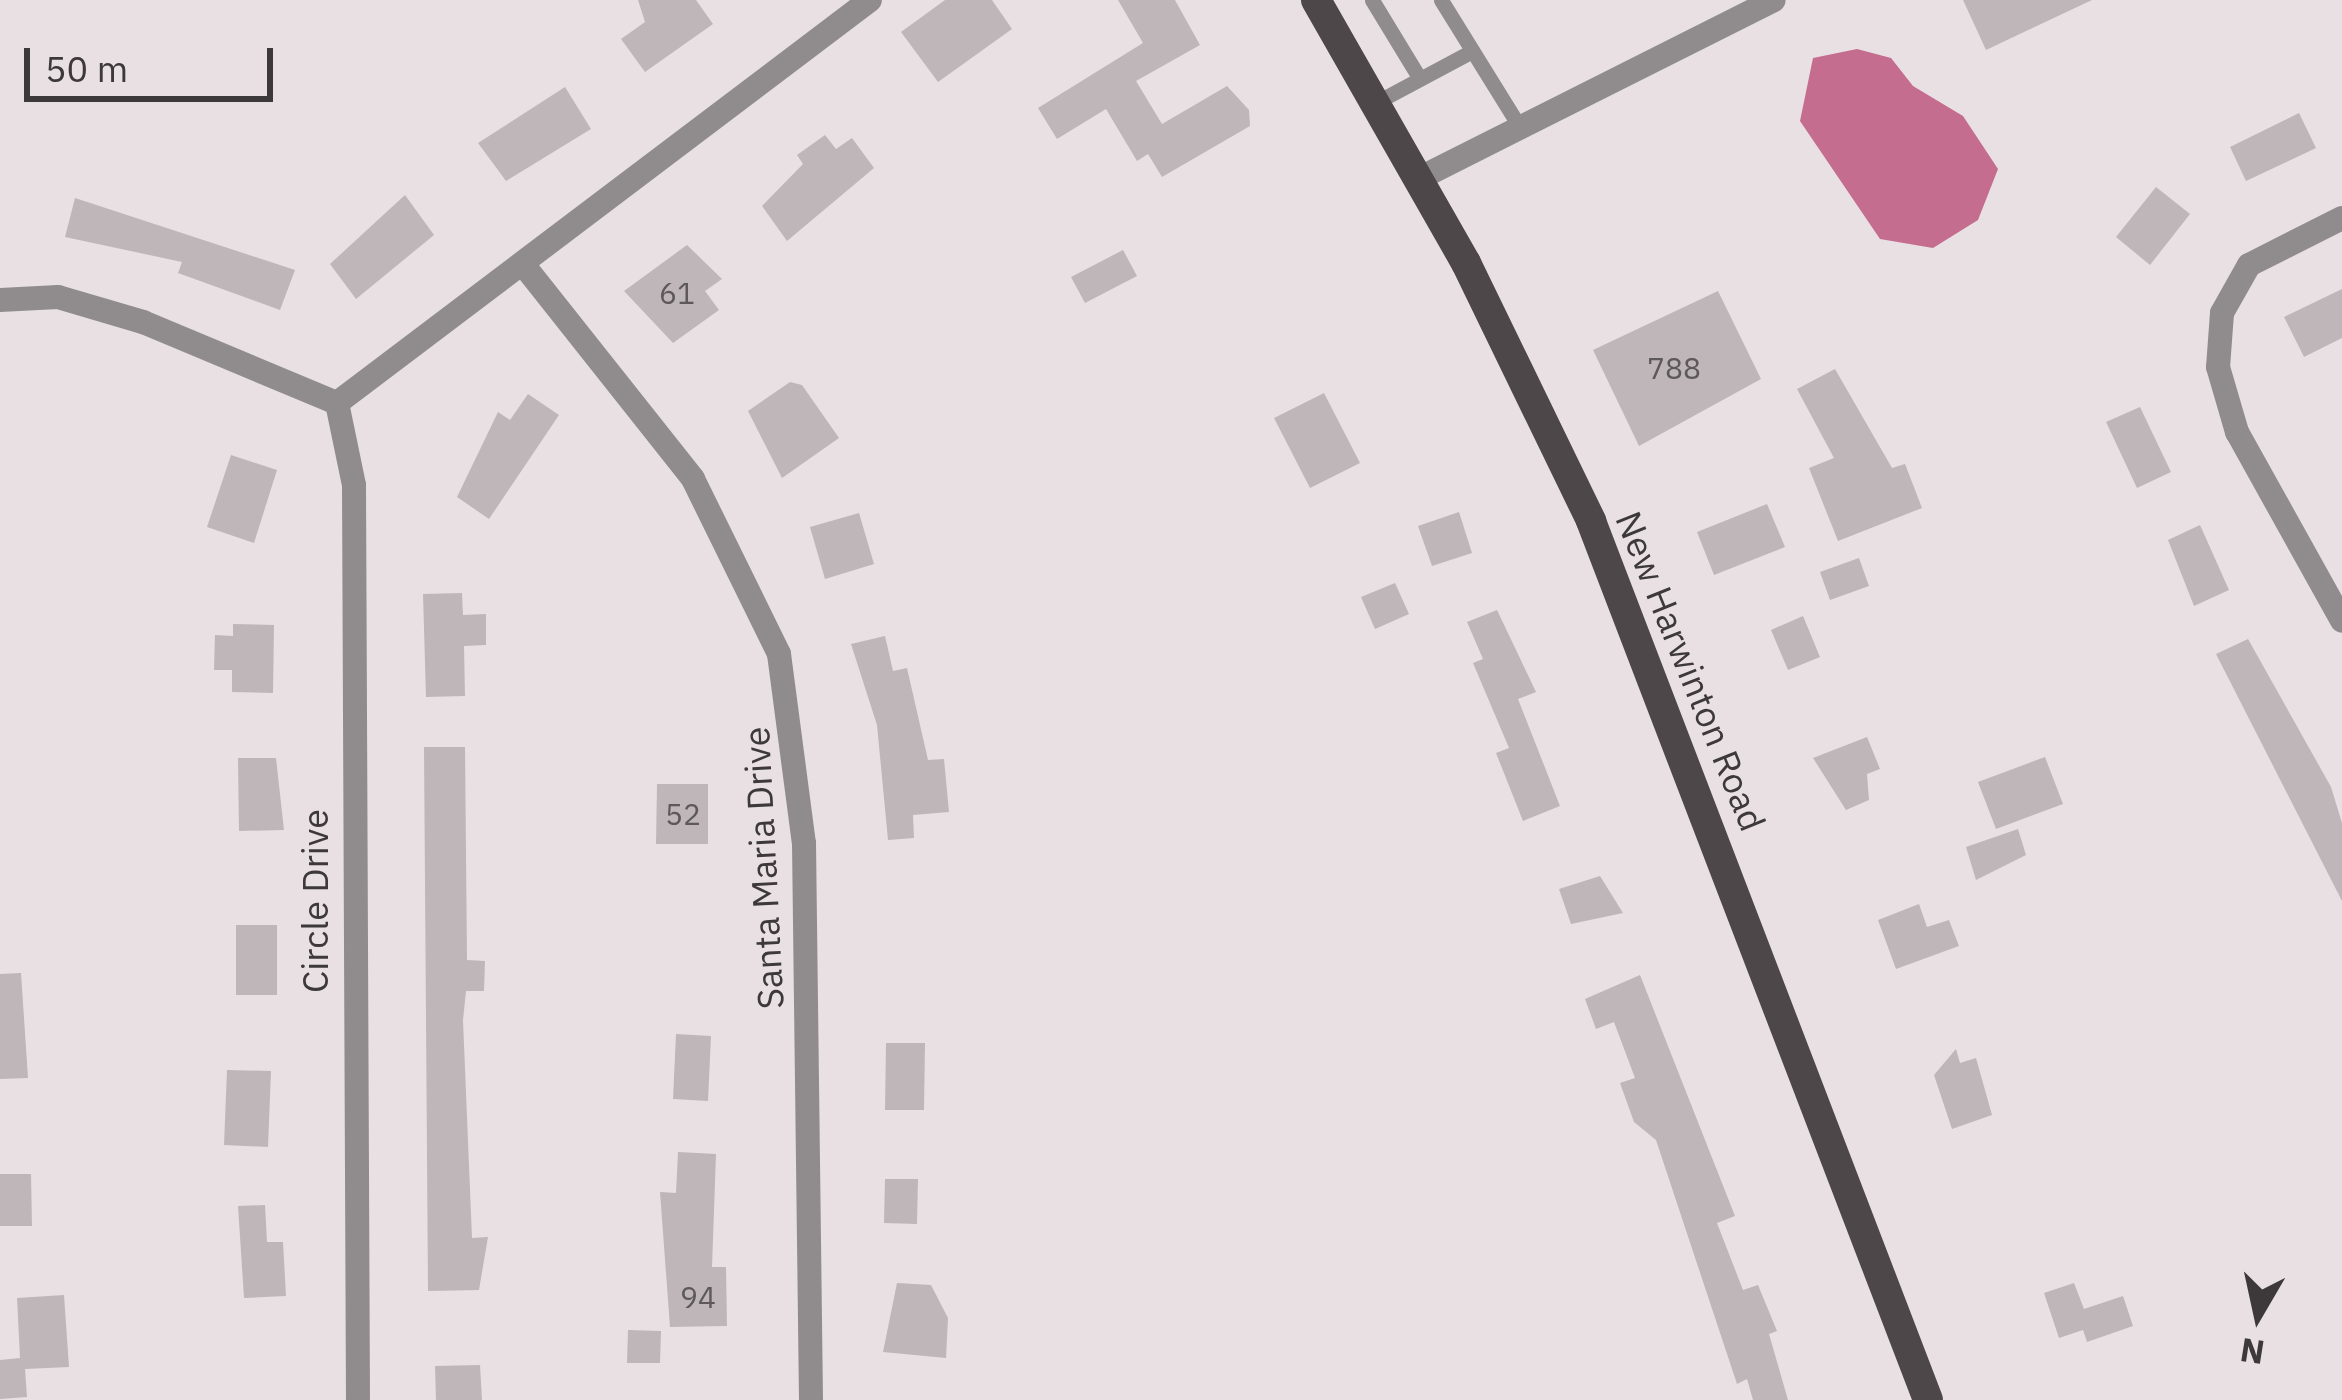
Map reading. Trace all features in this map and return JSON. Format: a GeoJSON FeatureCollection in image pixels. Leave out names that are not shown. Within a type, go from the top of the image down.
{"type":"FeatureCollection","features":[{"type":"Feature","properties":{"kind":"main road","name":"New Harwinton Road"},"geometry":{"type":"LineString","coordinates":[[1318,1],[1418,179],[1591,521],[1928,1400]]}},
{"type":"Feature","properties":{"kind":"street"},"geometry":{"type":"LineString","coordinates":[[0,300],[58,297],[143,322],[337,403],[526,268],[870,0]]}},
{"type":"Feature","properties":{"kind":"street"},"geometry":{"type":"LineString","coordinates":[[1418,179],[1518,124],[1774,0]]}},
{"type":"Feature","properties":{"kind":"street"},"geometry":{"type":"LineString","coordinates":[[2342,218],[2248,265],[2222,313],[2218,368],[2236,432],[2342,621]]}},
{"type":"Feature","properties":{"kind":"street","name":"Santa Maria Drive"},"geometry":{"type":"LineString","coordinates":[[526,268],[693,478],[779,654],[804,843],[811,1400]]}},
{"type":"Feature","properties":{"kind":"street","name":"Circle Drive"},"geometry":{"type":"LineString","coordinates":[[337,403],[354,485],[358,1400]]}},
{"type":"Feature","properties":{"kind":"lane"},"geometry":{"type":"LineString","coordinates":[[1372,0],[1420,79]]}},
{"type":"Feature","properties":{"kind":"lane"},"geometry":{"type":"LineString","coordinates":[[1441,0],[1518,124]]}},
{"type":"Feature","properties":{"kind":"lane"},"geometry":{"type":"LineString","coordinates":[[1375,103],[1472,51]]}},
{"type":"Feature","properties":{"kind":"shaded area"},"geometry":{"type":"Polygon","coordinates":[[[1857,49],[1891,58],[1913,86],[1963,116],[1998,169],[1978,220],[1933,248],[1880,239],[1800,121],[1813,58],[1857,49]]]}},
{"type":"Feature","properties":{"kind":"building"},"geometry":{"type":"Polygon","coordinates":[[[638,0],[696,0],[713,24],[645,72],[621,39],[645,22],[638,0]]]}},
{"type":"Feature","properties":{"kind":"building"},"geometry":{"type":"Polygon","coordinates":[[[945,0],[992,0],[1012,29],[938,82],[901,32],[945,0]]]}},
{"type":"Feature","properties":{"kind":"building"},"geometry":{"type":"Polygon","coordinates":[[[1118,0],[1175,0],[1200,45],[1136,81],[1162,124],[1227,86],[1249,110],[1250,126],[1162,177],[1148,154],[1137,161],[1106,109],[1057,139],[1038,108],[1143,43],[1118,0]]]}},
{"type":"Feature","properties":{"kind":"building"},"geometry":{"type":"Polygon","coordinates":[[[1963,0],[2092,0],[1986,50],[1963,0]]]}},
{"type":"Feature","properties":{"kind":"building"},"geometry":{"type":"Polygon","coordinates":[[[565,87],[591,129],[506,181],[478,143],[565,87]]]}},
{"type":"Feature","properties":{"kind":"building"},"geometry":{"type":"Polygon","coordinates":[[[2299,113],[2316,148],[2246,181],[2230,147],[2299,113]]]}},
{"type":"Feature","properties":{"kind":"building"},"geometry":{"type":"Polygon","coordinates":[[[825,135],[836,149],[852,138],[874,168],[787,241],[762,206],[803,164],[797,155],[825,135]]]}},
{"type":"Feature","properties":{"kind":"building"},"geometry":{"type":"Polygon","coordinates":[[[2156,187],[2190,214],[2150,265],[2116,237],[2156,187]]]}},
{"type":"Feature","properties":{"kind":"building"},"geometry":{"type":"Polygon","coordinates":[[[405,195],[434,235],[356,299],[330,264],[405,195]]]}},
{"type":"Feature","properties":{"kind":"building"},"geometry":{"type":"Polygon","coordinates":[[[75,198],[295,270],[280,310],[178,273],[182,262],[65,237],[75,198]]]}},
{"type":"Feature","properties":{"kind":"building"},"geometry":{"type":"Polygon","coordinates":[[[687,245],[722,279],[705,291],[719,310],[673,343],[624,291],[687,245]]]}},
{"type":"Feature","properties":{"kind":"building"},"geometry":{"type":"Polygon","coordinates":[[[1123,250],[1137,276],[1085,303],[1071,277],[1123,250]]]}},
{"type":"Feature","properties":{"kind":"building"},"geometry":{"type":"Polygon","coordinates":[[[2342,289],[2342,338],[2304,357],[2284,317],[2342,289]]]}},
{"type":"Feature","properties":{"kind":"building"},"geometry":{"type":"Polygon","coordinates":[[[1718,291],[1761,379],[1639,446],[1593,350],[1718,291]]]}},
{"type":"Feature","properties":{"kind":"building"},"geometry":{"type":"Polygon","coordinates":[[[1835,369],[1892,468],[1905,464],[1922,508],[1838,541],[1809,468],[1834,458],[1797,389],[1835,369]]]}},
{"type":"Feature","properties":{"kind":"building"},"geometry":{"type":"Polygon","coordinates":[[[790,382],[802,385],[839,438],[782,478],[748,411],[790,382]]]}},
{"type":"Feature","properties":{"kind":"building"},"geometry":{"type":"Polygon","coordinates":[[[1324,393],[1360,463],[1310,488],[1274,418],[1324,393]]]}},
{"type":"Feature","properties":{"kind":"building"},"geometry":{"type":"Polygon","coordinates":[[[528,394],[559,415],[489,519],[457,497],[498,412],[510,420],[528,394]]]}},
{"type":"Feature","properties":{"kind":"building"},"geometry":{"type":"Polygon","coordinates":[[[2140,407],[2171,472],[2137,488],[2106,422],[2140,407]]]}},
{"type":"Feature","properties":{"kind":"building"},"geometry":{"type":"Polygon","coordinates":[[[231,455],[277,470],[254,543],[207,527],[231,455]]]}},
{"type":"Feature","properties":{"kind":"building"},"geometry":{"type":"Polygon","coordinates":[[[1767,504],[1785,547],[1714,575],[1697,532],[1767,504]]]}},
{"type":"Feature","properties":{"kind":"building"},"geometry":{"type":"Polygon","coordinates":[[[1459,512],[1472,553],[1432,566],[1418,526],[1459,512]]]}},
{"type":"Feature","properties":{"kind":"building"},"geometry":{"type":"Polygon","coordinates":[[[859,513],[874,564],[825,579],[810,527],[859,513]]]}},
{"type":"Feature","properties":{"kind":"building"},"geometry":{"type":"Polygon","coordinates":[[[2200,525],[2229,590],[2194,606],[2168,540],[2200,525]]]}},
{"type":"Feature","properties":{"kind":"building"},"geometry":{"type":"Polygon","coordinates":[[[1859,558],[1869,586],[1830,600],[1820,572],[1859,558]]]}},
{"type":"Feature","properties":{"kind":"building"},"geometry":{"type":"Polygon","coordinates":[[[1395,583],[1409,614],[1375,629],[1361,597],[1395,583]]]}},
{"type":"Feature","properties":{"kind":"building"},"geometry":{"type":"Polygon","coordinates":[[[462,593],[463,615],[486,614],[486,645],[464,646],[465,696],[426,697],[423,594],[462,593]]]}},
{"type":"Feature","properties":{"kind":"building"},"geometry":{"type":"Polygon","coordinates":[[[1497,610],[1536,692],[1518,699],[1560,806],[1523,821],[1496,753],[1509,748],[1473,663],[1483,659],[1467,622],[1497,610]]]}},
{"type":"Feature","properties":{"kind":"building"},"geometry":{"type":"Polygon","coordinates":[[[1803,616],[1820,657],[1788,670],[1771,630],[1803,616]]]}},
{"type":"Feature","properties":{"kind":"building"},"geometry":{"type":"Polygon","coordinates":[[[233,624],[274,625],[273,693],[232,692],[232,670],[214,670],[215,635],[233,636],[233,624]]]}},
{"type":"Feature","properties":{"kind":"building"},"geometry":{"type":"Polygon","coordinates":[[[885,636],[893,671],[907,668],[928,760],[944,759],[949,812],[913,815],[914,838],[888,840],[877,725],[851,644],[885,636]]]}},
{"type":"Feature","properties":{"kind":"building"},"geometry":{"type":"Polygon","coordinates":[[[2248,639],[2331,787],[2342,823],[2342,901],[2216,654],[2248,639]]]}},
{"type":"Feature","properties":{"kind":"building"},"geometry":{"type":"Polygon","coordinates":[[[1867,737],[1880,769],[1867,774],[1869,800],[1846,810],[1813,758],[1867,737]]]}},
{"type":"Feature","properties":{"kind":"building"},"geometry":{"type":"Polygon","coordinates":[[[424,747],[465,747],[467,960],[485,961],[484,991],[466,991],[463,1020],[472,1238],[488,1237],[479,1290],[428,1291],[424,747]]]}},
{"type":"Feature","properties":{"kind":"building"},"geometry":{"type":"Polygon","coordinates":[[[2045,757],[2063,804],[1996,829],[1978,782],[2045,757]]]}},
{"type":"Feature","properties":{"kind":"building"},"geometry":{"type":"Polygon","coordinates":[[[238,758],[276,758],[284,830],[239,831],[238,758]]]}},
{"type":"Feature","properties":{"kind":"building"},"geometry":{"type":"Polygon","coordinates":[[[657,784],[708,784],[708,844],[656,844],[657,784]]]}},
{"type":"Feature","properties":{"kind":"building"},"geometry":{"type":"Polygon","coordinates":[[[2018,829],[2026,855],[1976,880],[1966,847],[2018,829]]]}},
{"type":"Feature","properties":{"kind":"building"},"geometry":{"type":"Polygon","coordinates":[[[1600,876],[1623,913],[1571,924],[1559,889],[1600,876]]]}},
{"type":"Feature","properties":{"kind":"building"},"geometry":{"type":"Polygon","coordinates":[[[1919,904],[1927,927],[1949,920],[1959,946],[1896,969],[1878,920],[1919,904]]]}},
{"type":"Feature","properties":{"kind":"building"},"geometry":{"type":"Polygon","coordinates":[[[236,925],[277,925],[277,995],[236,995],[236,925]]]}},
{"type":"Feature","properties":{"kind":"building"},"geometry":{"type":"Polygon","coordinates":[[[21,973],[28,1078],[0,1079],[0,974],[21,973]]]}},
{"type":"Feature","properties":{"kind":"building"},"geometry":{"type":"Polygon","coordinates":[[[1640,975],[1735,1216],[1717,1223],[1743,1290],[1758,1285],[1777,1331],[1769,1334],[1788,1400],[1753,1400],[1747,1379],[1737,1384],[1656,1140],[1634,1122],[1620,1083],[1635,1078],[1614,1022],[1596,1029],[1585,999],[1640,975]]]}},
{"type":"Feature","properties":{"kind":"building"},"geometry":{"type":"Polygon","coordinates":[[[676,1034],[711,1036],[708,1101],[673,1099],[676,1034]]]}},
{"type":"Feature","properties":{"kind":"building"},"geometry":{"type":"Polygon","coordinates":[[[886,1043],[925,1043],[924,1110],[885,1110],[886,1043]]]}},
{"type":"Feature","properties":{"kind":"building"},"geometry":{"type":"Polygon","coordinates":[[[1956,1049],[1960,1063],[1976,1058],[1992,1115],[1952,1129],[1934,1075],[1956,1049]]]}},
{"type":"Feature","properties":{"kind":"building"},"geometry":{"type":"Polygon","coordinates":[[[227,1070],[271,1071],[268,1147],[224,1145],[227,1070]]]}},
{"type":"Feature","properties":{"kind":"building"},"geometry":{"type":"Polygon","coordinates":[[[678,1152],[716,1154],[712,1267],[726,1267],[727,1326],[670,1327],[660,1192],[676,1193],[678,1152]]]}},
{"type":"Feature","properties":{"kind":"building"},"geometry":{"type":"Polygon","coordinates":[[[0,1174],[31,1174],[32,1226],[0,1226],[0,1174]]]}},
{"type":"Feature","properties":{"kind":"building"},"geometry":{"type":"Polygon","coordinates":[[[885,1179],[918,1179],[917,1224],[884,1223],[885,1179]]]}},
{"type":"Feature","properties":{"kind":"building"},"geometry":{"type":"Polygon","coordinates":[[[265,1205],[267,1242],[283,1242],[286,1296],[244,1298],[238,1206],[265,1205]]]}},
{"type":"Feature","properties":{"kind":"building"},"geometry":{"type":"Polygon","coordinates":[[[897,1283],[931,1285],[948,1318],[946,1358],[883,1352],[897,1283]]]}},
{"type":"Feature","properties":{"kind":"building"},"geometry":{"type":"Polygon","coordinates":[[[2074,1283],[2084,1309],[2123,1296],[2133,1326],[2087,1342],[2083,1330],[2059,1338],[2044,1293],[2074,1283]]]}},
{"type":"Feature","properties":{"kind":"building"},"geometry":{"type":"Polygon","coordinates":[[[64,1295],[69,1367],[25,1369],[27,1397],[0,1399],[0,1360],[20,1358],[17,1298],[64,1295]]]}},
{"type":"Feature","properties":{"kind":"building"},"geometry":{"type":"Polygon","coordinates":[[[628,1330],[661,1331],[660,1363],[627,1363],[628,1330]]]}},
{"type":"Feature","properties":{"kind":"building"},"geometry":{"type":"Polygon","coordinates":[[[480,1365],[482,1400],[436,1400],[435,1366],[480,1365]]]}}]}
